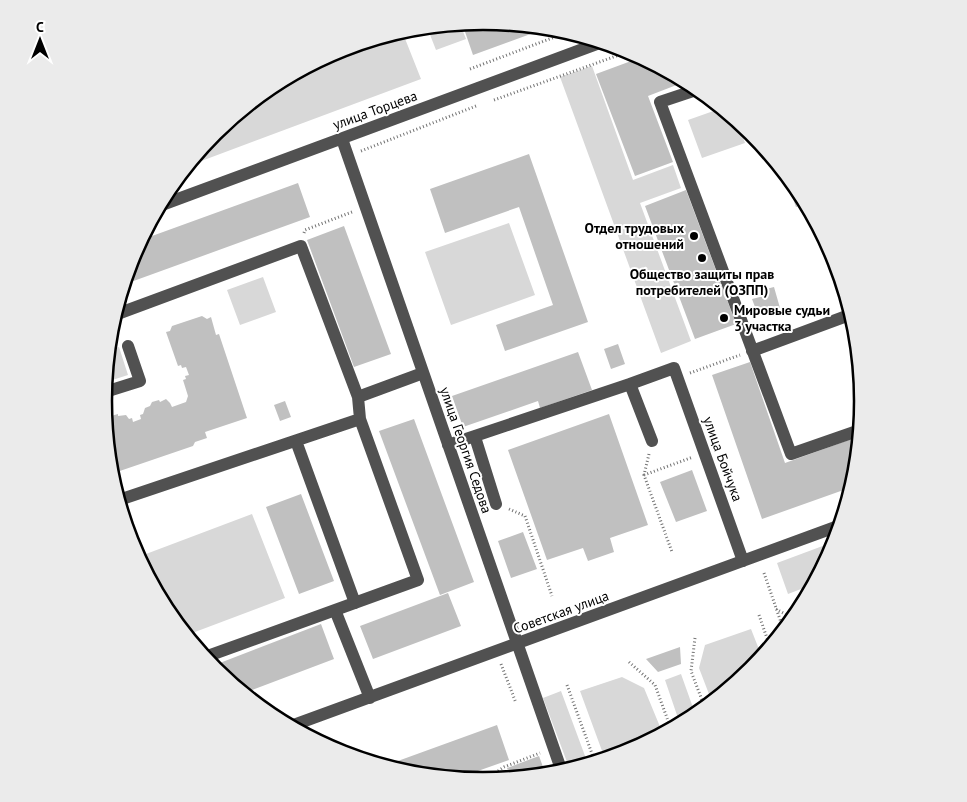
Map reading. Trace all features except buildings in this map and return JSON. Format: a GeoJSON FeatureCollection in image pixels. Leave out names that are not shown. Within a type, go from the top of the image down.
{"type":"FeatureCollection","features":[{"type":"Feature","properties":{"kind":"street","name":"улица Торцева"},"geometry":{"type":"LineString","coordinates":[[171,202],[591,46]]}},
{"type":"Feature","properties":{"kind":"street"},"geometry":{"type":"LineString","coordinates":[[689,92],[660,102],[791,454],[853,432]]}},
{"type":"Feature","properties":{"kind":"street","name":"улица Георгия Седова"},"geometry":{"type":"LineString","coordinates":[[342,139],[559,764]]}},
{"type":"Feature","properties":{"kind":"street"},"geometry":{"type":"LineString","coordinates":[[124,309],[301,246],[358,397],[360,419],[418,580],[213,654]]}},
{"type":"Feature","properties":{"kind":"street"},"geometry":{"type":"LineString","coordinates":[[752,350],[844,317]]}},
{"type":"Feature","properties":{"kind":"street"},"geometry":{"type":"LineString","coordinates":[[112,390],[140,381],[128,346]]}},
{"type":"Feature","properties":{"kind":"street","name":"улица Бойчука"},"geometry":{"type":"LineString","coordinates":[[630,384],[674,368],[743,561]]}},
{"type":"Feature","properties":{"kind":"street"},"geometry":{"type":"LineString","coordinates":[[358,397],[423,373]]}},
{"type":"Feature","properties":{"kind":"street"},"geometry":{"type":"LineString","coordinates":[[448,445],[630,384],[652,441]]}},
{"type":"Feature","properties":{"kind":"street"},"geometry":{"type":"LineString","coordinates":[[125,498],[360,419]]}},
{"type":"Feature","properties":{"kind":"street"},"geometry":{"type":"LineString","coordinates":[[475,437],[496,504]]}},
{"type":"Feature","properties":{"kind":"street"},"geometry":{"type":"LineString","coordinates":[[296,441],[355,603]]}},
{"type":"Feature","properties":{"kind":"street","name":"Советская улица"},"geometry":{"type":"LineString","coordinates":[[300,723],[832,528]]}},
{"type":"Feature","properties":{"kind":"street"},"geometry":{"type":"LineString","coordinates":[[335,610],[370,698]]}},
{"type":"Feature","properties":{"kind":"path"},"geometry":{"type":"LineString","coordinates":[[470,69],[555,37]]}},
{"type":"Feature","properties":{"kind":"path"},"geometry":{"type":"LineString","coordinates":[[491,101],[617,55]]}},
{"type":"Feature","properties":{"kind":"path"},"geometry":{"type":"LineString","coordinates":[[359,152],[482,104]]}},
{"type":"Feature","properties":{"kind":"path"},"geometry":{"type":"LineString","coordinates":[[301,246],[305,230],[353,211]]}},
{"type":"Feature","properties":{"kind":"path"},"geometry":{"type":"LineString","coordinates":[[690,373],[752,350]]}},
{"type":"Feature","properties":{"kind":"path"},"geometry":{"type":"LineString","coordinates":[[652,441],[644,475],[672,552]]}},
{"type":"Feature","properties":{"kind":"path"},"geometry":{"type":"LineString","coordinates":[[644,475],[705,453]]}},
{"type":"Feature","properties":{"kind":"path"},"geometry":{"type":"LineString","coordinates":[[496,504],[525,516],[552,596]]}},
{"type":"Feature","properties":{"kind":"path"},"geometry":{"type":"LineString","coordinates":[[764,573],[781,623]]}},
{"type":"Feature","properties":{"kind":"path"},"geometry":{"type":"LineString","coordinates":[[775,609],[786,615]]}},
{"type":"Feature","properties":{"kind":"path"},"geometry":{"type":"LineString","coordinates":[[759,614],[767,639]]}},
{"type":"Feature","properties":{"kind":"path"},"geometry":{"type":"LineString","coordinates":[[695,638],[691,671],[702,700]]}},
{"type":"Feature","properties":{"kind":"path"},"geometry":{"type":"LineString","coordinates":[[501,662],[516,703]]}},
{"type":"Feature","properties":{"kind":"path"},"geometry":{"type":"LineString","coordinates":[[629,662],[655,685],[669,722]]}},
{"type":"Feature","properties":{"kind":"path"},"geometry":{"type":"LineString","coordinates":[[566,685],[592,755]]}},
{"type":"Feature","properties":{"kind":"path"},"geometry":{"type":"LineString","coordinates":[[498,771],[504,767],[554,748]]}},
{"type":"Feature","properties":{"kind":"shaded area"},"geometry":{"type":"Polygon","coordinates":[[[463,31],[466,39],[436,50],[430,34],[463,31]]]}},
{"type":"Feature","properties":{"kind":"shaded area"},"geometry":{"type":"Polygon","coordinates":[[[405,39],[421,79],[201,161],[239,122],[277,93],[319,68],[342,58],[405,39]]]}},
{"type":"Feature","properties":{"kind":"shaded area"},"geometry":{"type":"Polygon","coordinates":[[[592,66],[633,180],[673,165],[681,188],[640,203],[691,341],[661,353],[560,77],[592,66]]]}},
{"type":"Feature","properties":{"kind":"shaded area"},"geometry":{"type":"Polygon","coordinates":[[[714,111],[742,136],[745,143],[702,158],[688,120],[714,111]]]}},
{"type":"Feature","properties":{"kind":"shaded area"},"geometry":{"type":"Polygon","coordinates":[[[509,223],[535,295],[451,325],[425,252],[509,223]]]}},
{"type":"Feature","properties":{"kind":"shaded area"},"geometry":{"type":"Polygon","coordinates":[[[263,277],[276,312],[240,325],[227,290],[263,277]]]}},
{"type":"Feature","properties":{"kind":"shaded area"},"geometry":{"type":"Polygon","coordinates":[[[119,347],[128,375],[113,380],[113,377],[117,348],[119,347]]]}},
{"type":"Feature","properties":{"kind":"shaded area"},"geometry":{"type":"Polygon","coordinates":[[[252,514],[285,598],[194,632],[162,586],[146,554],[252,514]]]}},
{"type":"Feature","properties":{"kind":"shaded area"},"geometry":{"type":"Polygon","coordinates":[[[825,545],[805,588],[788,594],[777,563],[825,545]]]}},
{"type":"Feature","properties":{"kind":"shaded area"},"geometry":{"type":"Polygon","coordinates":[[[751,629],[759,649],[728,680],[709,695],[699,668],[705,645],[751,629]]]}},
{"type":"Feature","properties":{"kind":"shaded area"},"geometry":{"type":"Polygon","coordinates":[[[681,674],[693,707],[678,717],[665,680],[681,674]]]}},
{"type":"Feature","properties":{"kind":"shaded area"},"geometry":{"type":"Polygon","coordinates":[[[622,677],[644,688],[660,727],[648,734],[602,752],[580,691],[622,677]]]}},
{"type":"Feature","properties":{"kind":"shaded area"},"geometry":{"type":"Polygon","coordinates":[[[561,691],[586,757],[567,762],[543,698],[561,691]]]}},
{"type":"Feature","properties":{"kind":"place","name":"Отдел трудовых отношений"},"geometry":{"type":"Point","coordinates":[694,236]}},
{"type":"Feature","properties":{"kind":"place","name":"Общество защиты прав потребителей (ОЗПП)"},"geometry":{"type":"Point","coordinates":[702,258]}},
{"type":"Feature","properties":{"kind":"place","name":"Мировые судьи 3 участка"},"geometry":{"type":"Point","coordinates":[724,318]}}]}
